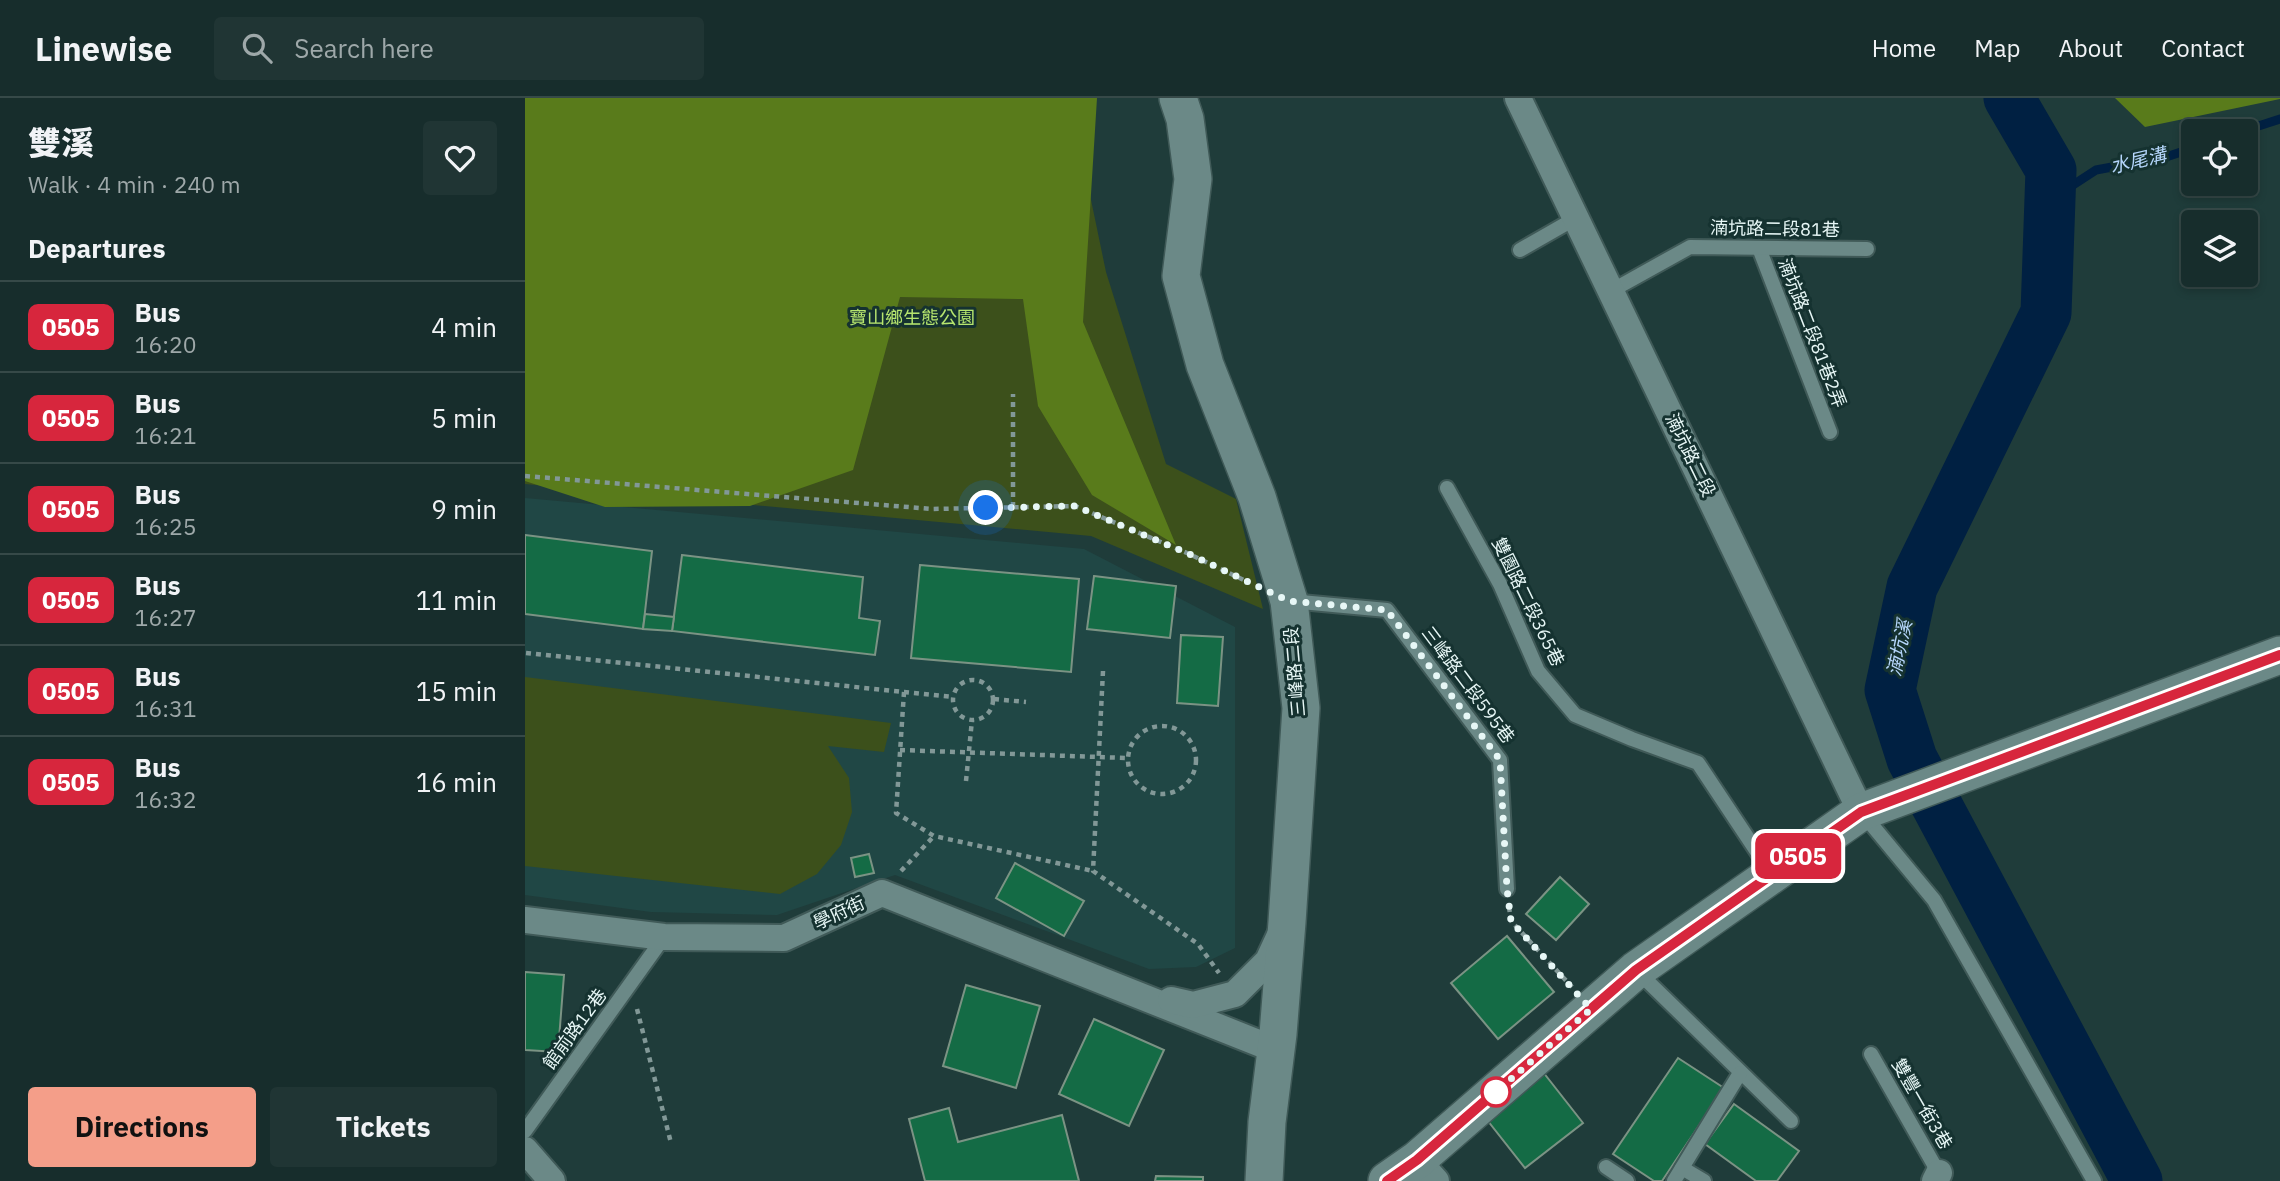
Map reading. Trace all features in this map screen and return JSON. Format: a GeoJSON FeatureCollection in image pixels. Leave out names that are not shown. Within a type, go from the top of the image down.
{"type":"FeatureCollection","features":[{"type":"Feature","properties":{"kind":"street","name":"湳坑路二段"},"geometry":{"type":"LineString","coordinates":[[1518,98],[1861,812]]}},
{"type":"Feature","properties":{"kind":"street","name":"三峰路二段"},"geometry":{"type":"LineString","coordinates":[[1185,105],[1193,179],[1181,276],[1205,365],[1257,497],[1289,601],[1301,708],[1287,922],[1267,1122],[1264,1181]]}},
{"type":"Feature","properties":{"kind":"street"},"geometry":{"type":"LineString","coordinates":[[1387,1181],[1427,1171],[1591,1009],[1636,970],[1861,812],[2280,655]]}},
{"type":"Feature","properties":{"kind":"street","name":"學府街"},"geometry":{"type":"LineString","coordinates":[[525,920],[664,937],[784,938],[882,893],[1276,1050]]}},
{"type":"Feature","properties":{"kind":"street","name":"學府街"},"geometry":{"type":"LineString","coordinates":[[1135,993],[1193,1005],[1235,994],[1268,961],[1287,922]]}},
{"type":"Feature","properties":{"kind":"street"},"geometry":{"type":"LineString","coordinates":[[525,1150],[552,1181]]}},
{"type":"Feature","properties":{"kind":"lane"},"geometry":{"type":"LineString","coordinates":[[1520,250],[1576,218]]}},
{"type":"Feature","properties":{"kind":"lane","name":"湳坑路二段81巷"},"geometry":{"type":"LineString","coordinates":[[1611,291],[1690,247],[1867,249]]}},
{"type":"Feature","properties":{"kind":"lane","name":"湳坑路二段81巷2弄"},"geometry":{"type":"LineString","coordinates":[[1759,248],[1830,432]]}},
{"type":"Feature","properties":{"kind":"lane","name":"雙園路二段365巷"},"geometry":{"type":"LineString","coordinates":[[1447,488],[1500,584],[1538,671],[1574,715],[1698,763],[1772,874]]}},
{"type":"Feature","properties":{"kind":"lane","name":"三峰路二段595巷"},"geometry":{"type":"LineString","coordinates":[[1289,601],[1387,610],[1500,760],[1507,889]]}},
{"type":"Feature","properties":{"kind":"lane"},"geometry":{"type":"LineString","coordinates":[[1861,812],[1934,900],[2094,1181]]}},
{"type":"Feature","properties":{"kind":"lane","name":"館前路12巷"},"geometry":{"type":"LineString","coordinates":[[525,1130],[664,937]]}},
{"type":"Feature","properties":{"kind":"lane"},"geometry":{"type":"LineString","coordinates":[[1636,970],[1791,1121]]}},
{"type":"Feature","properties":{"kind":"lane","name":"雙豐一街3巷"},"geometry":{"type":"LineString","coordinates":[[1871,1054],[1939,1178]]}},
{"type":"Feature","properties":{"kind":"lane"},"geometry":{"type":"LineString","coordinates":[[1704,1181],[1678,1175],[1740,1073]]}},
{"type":"Feature","properties":{"kind":"lane"},"geometry":{"type":"LineString","coordinates":[[1607,1167],[1627,1181]]}},
{"type":"Feature","properties":{"kind":"path"},"geometry":{"type":"LineString","coordinates":[[1013,394],[1013,507]]}},
{"type":"Feature","properties":{"kind":"path"},"geometry":{"type":"LineString","coordinates":[[525,476],[932,509],[1075,506],[1187,553],[1289,601]]}},
{"type":"Feature","properties":{"kind":"path"},"geometry":{"type":"LineString","coordinates":[[526,653],[953,696]]}},
{"type":"Feature","properties":{"kind":"path"},"geometry":{"type":"LineString","coordinates":[[1093,871],[1103,671]]}},
{"type":"Feature","properties":{"kind":"path"},"geometry":{"type":"LineString","coordinates":[[978,680],[989,687],[993,699],[993,706],[985,716],[972,720],[956,710],[953,696],[964,681],[978,680]]}},
{"type":"Feature","properties":{"kind":"path"},"geometry":{"type":"LineString","coordinates":[[904,692],[896,813],[934,836],[1093,871],[1198,944],[1220,973]]}},
{"type":"Feature","properties":{"kind":"path"},"geometry":{"type":"LineString","coordinates":[[993,699],[1026,702]]}},
{"type":"Feature","properties":{"kind":"path"},"geometry":{"type":"LineString","coordinates":[[966,781],[972,720]]}},
{"type":"Feature","properties":{"kind":"path"},"geometry":{"type":"LineString","coordinates":[[1155,726],[1177,729],[1187,736],[1194,745],[1197,756],[1196,768],[1184,786],[1174,792],[1162,794],[1141,787],[1134,779],[1127,758],[1136,738],[1155,726]]}},
{"type":"Feature","properties":{"kind":"path"},"geometry":{"type":"LineString","coordinates":[[900,750],[1127,758]]}},
{"type":"Feature","properties":{"kind":"path"},"geometry":{"type":"LineString","coordinates":[[882,893],[934,836]]}},
{"type":"Feature","properties":{"kind":"path"},"geometry":{"type":"LineString","coordinates":[[1507,889],[1511,921],[1591,1009]]}},
{"type":"Feature","properties":{"kind":"path","name":"館前路12巷"},"geometry":{"type":"LineString","coordinates":[[631,984],[671,1143]]}},
{"type":"Feature","properties":{"kind":"shaded area"},"geometry":{"type":"Polygon","coordinates":[[[525,498],[1084,549],[1235,627],[1235,948],[1196,967],[1149,969],[895,875],[777,915],[651,912],[525,895],[525,498]]]}},
{"type":"Feature","properties":{"kind":"green space","name":"寶山鄉生態公園"},"geometry":{"type":"Polygon","coordinates":[[[525,98],[713,98],[1074,118],[1106,272],[1166,464],[1236,499],[1263,609],[1091,536],[525,484],[525,98]]]}},
{"type":"Feature","properties":{"kind":"green space","name":"寶山鄉生態公園"},"geometry":{"type":"Polygon","coordinates":[[[525,98],[1097,98],[1083,322],[1176,545],[1092,495],[1038,406],[1023,299],[900,297],[853,470],[750,506],[605,507],[525,481],[525,98]]]}},
{"type":"Feature","properties":{"kind":"green space"},"geometry":{"type":"Polygon","coordinates":[[[2115,98],[2280,98],[2280,99],[2145,127],[2115,98]]]}},
{"type":"Feature","properties":{"kind":"green space"},"geometry":{"type":"Polygon","coordinates":[[[525,677],[891,723],[884,752],[828,746],[849,778],[852,812],[841,845],[817,874],[780,894],[525,866],[525,677]]]}},
{"type":"Feature","properties":{"kind":"building"},"geometry":{"type":"Polygon","coordinates":[[[525,535],[652,551],[643,629],[525,614],[525,535]]]}},
{"type":"Feature","properties":{"kind":"building"},"geometry":{"type":"Polygon","coordinates":[[[682,555],[863,577],[859,618],[880,621],[875,655],[672,631],[682,555]]]}},
{"type":"Feature","properties":{"kind":"building"},"geometry":{"type":"Polygon","coordinates":[[[920,565],[1079,579],[1071,672],[911,658],[920,565]]]}},
{"type":"Feature","properties":{"kind":"building"},"geometry":{"type":"Polygon","coordinates":[[[1094,576],[1176,586],[1170,638],[1087,629],[1094,576]]]}},
{"type":"Feature","properties":{"kind":"building"},"geometry":{"type":"Polygon","coordinates":[[[645,614],[674,617],[672,631],[643,629],[645,614]]]}},
{"type":"Feature","properties":{"kind":"building"},"geometry":{"type":"Polygon","coordinates":[[[1181,635],[1223,637],[1218,706],[1177,703],[1181,635]]]}},
{"type":"Feature","properties":{"kind":"building"},"geometry":{"type":"Polygon","coordinates":[[[869,854],[874,873],[855,877],[851,858],[869,854]]]}},
{"type":"Feature","properties":{"kind":"building"},"geometry":{"type":"Polygon","coordinates":[[[1015,863],[1084,901],[1064,936],[996,898],[1015,863]]]}},
{"type":"Feature","properties":{"kind":"building"},"geometry":{"type":"Polygon","coordinates":[[[1560,877],[1589,904],[1556,940],[1526,914],[1560,877]]]}},
{"type":"Feature","properties":{"kind":"building"},"geometry":{"type":"Polygon","coordinates":[[[1507,936],[1554,992],[1498,1039],[1451,983],[1507,936]]]}},
{"type":"Feature","properties":{"kind":"building"},"geometry":{"type":"Polygon","coordinates":[[[525,972],[564,975],[558,1052],[525,1050],[525,972]]]}},
{"type":"Feature","properties":{"kind":"building"},"geometry":{"type":"Polygon","coordinates":[[[966,985],[1040,1006],[1016,1088],[943,1066],[966,985]]]}},
{"type":"Feature","properties":{"kind":"building"},"geometry":{"type":"Polygon","coordinates":[[[1094,1019],[1164,1050],[1129,1126],[1059,1094],[1094,1019]]]}},
{"type":"Feature","properties":{"kind":"building"},"geometry":{"type":"Polygon","coordinates":[[[1678,1058],[1724,1088],[1662,1181],[1654,1181],[1613,1154],[1678,1058]]]}},
{"type":"Feature","properties":{"kind":"building"},"geometry":{"type":"Polygon","coordinates":[[[1543,1072],[1583,1123],[1525,1168],[1484,1116],[1543,1072]]]}},
{"type":"Feature","properties":{"kind":"building"},"geometry":{"type":"Polygon","coordinates":[[[1734,1104],[1799,1151],[1777,1181],[1756,1181],[1705,1144],[1734,1104]]]}},
{"type":"Feature","properties":{"kind":"building"},"geometry":{"type":"Polygon","coordinates":[[[949,1108],[958,1142],[1062,1115],[1079,1181],[925,1181],[909,1119],[949,1108]]]}},
{"type":"Feature","properties":{"kind":"building"},"geometry":{"type":"Polygon","coordinates":[[[1156,1176],[1203,1177],[1203,1181],[1155,1181],[1156,1176]]]}},
{"type":"Feature","properties":{"kind":"waterway","name":"湳坑溪"},"geometry":{"type":"LineString","coordinates":[[2009,98],[2051,170],[2046,313],[1912,587],[1890,690],[1912,759],[2137,1181]]}},
{"type":"Feature","properties":{"kind":"waterway","name":"水尾溝"},"geometry":{"type":"LineString","coordinates":[[2258,126],[2280,119]]}},
{"type":"Feature","properties":{"kind":"waterway","name":"水尾溝"},"geometry":{"type":"LineString","coordinates":[[2050,200],[2096,170],[2181,152]]}},
{"type":"Feature","properties":{"kind":"bus line","name":"0505"},"geometry":{"type":"LineString","coordinates":[[1387,1181],[1417,1160],[1636,970],[1861,812],[2280,655]]}},
{"type":"Feature","properties":{"kind":"route"},"geometry":{"type":"LineString","coordinates":[[986,508],[1075,506],[1187,553],[1289,601],[1387,610],[1500,760],[1511,921],[1591,1009],[1496,1092]]}}]}
